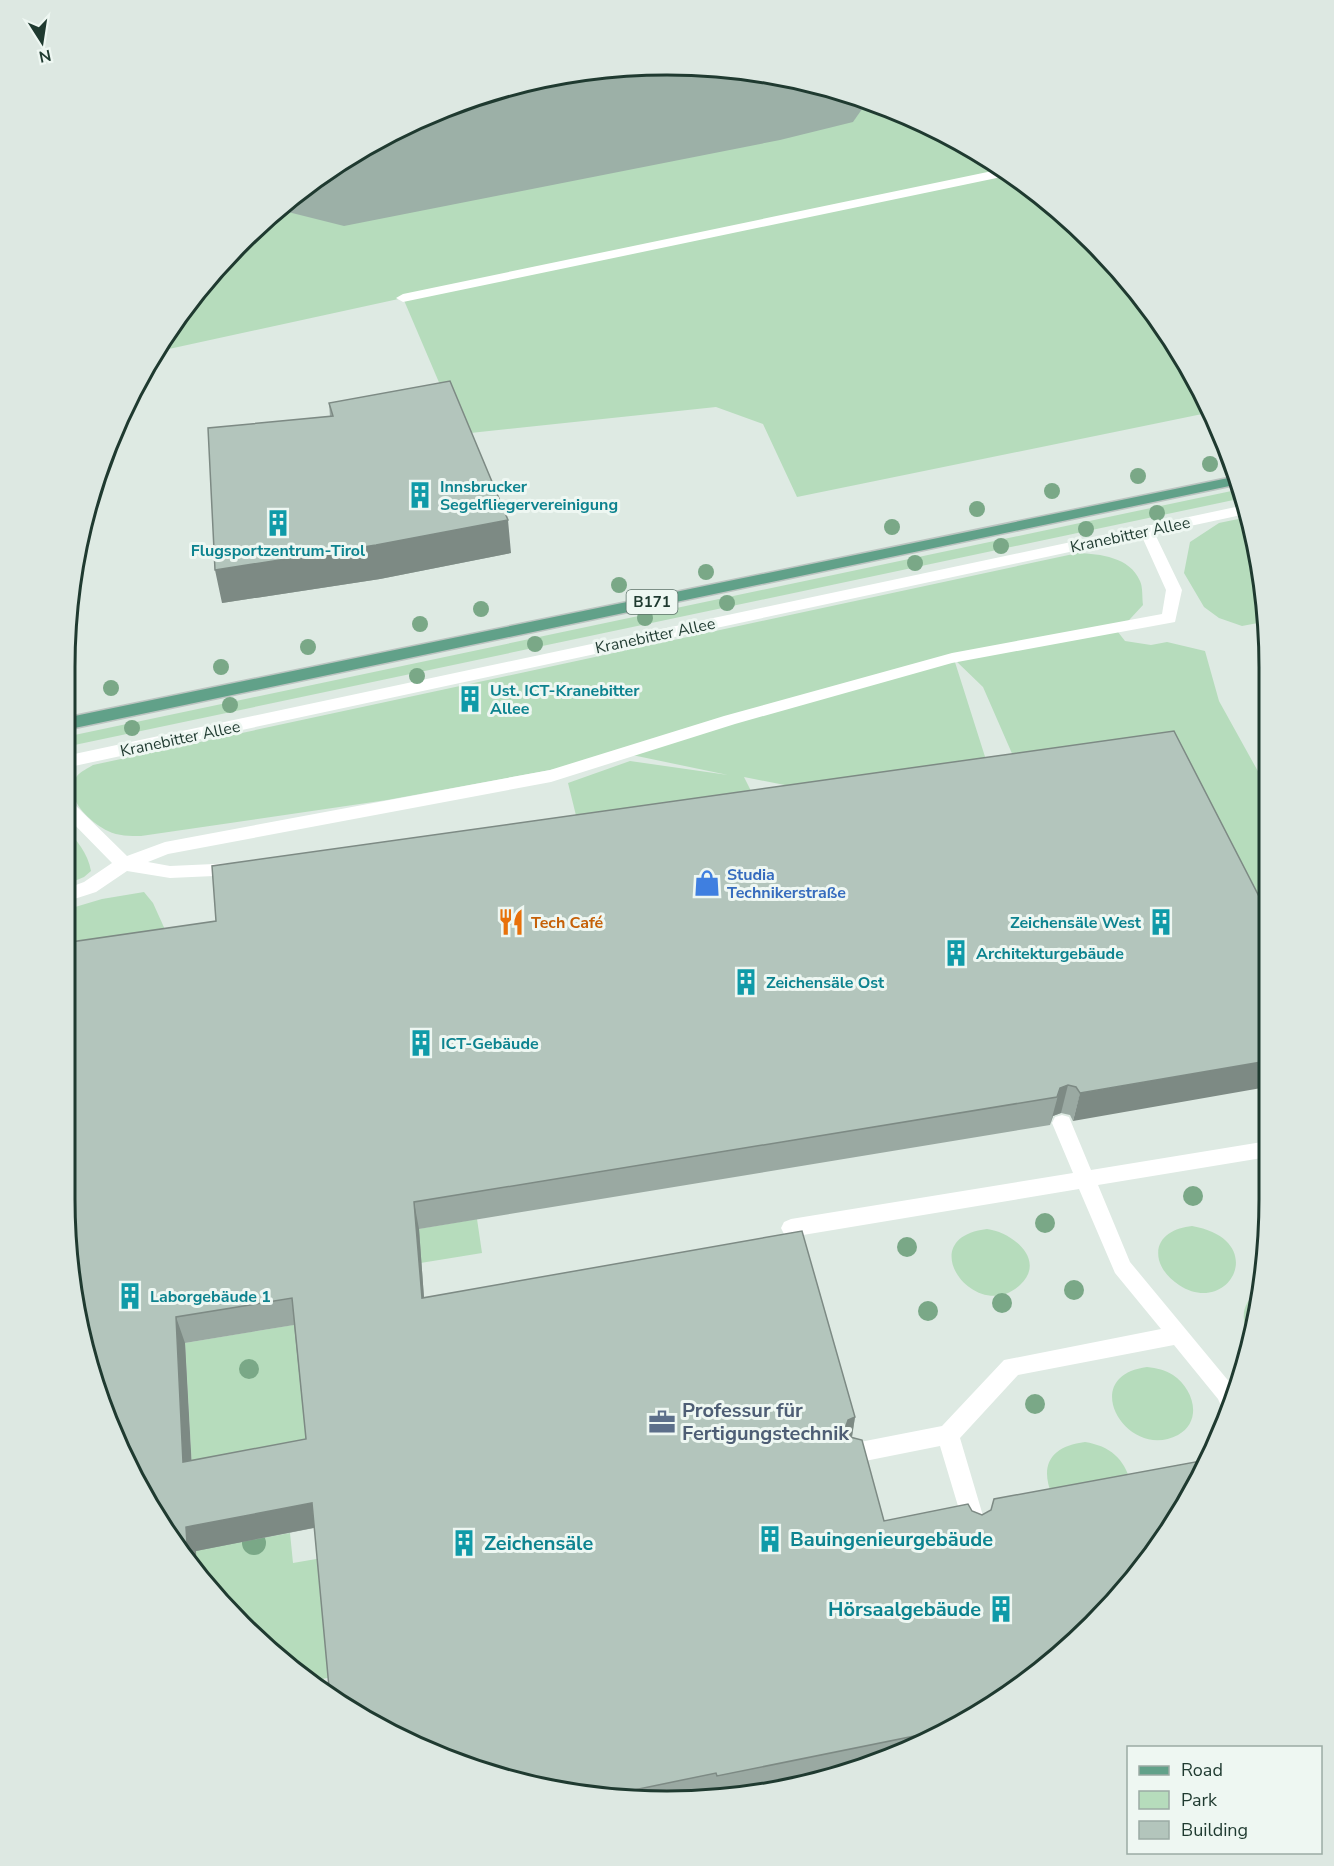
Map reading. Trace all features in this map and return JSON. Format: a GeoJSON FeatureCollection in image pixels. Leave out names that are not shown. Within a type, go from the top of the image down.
{"type":"FeatureCollection","features":[{"type":"Feature","properties":{"kind":"main road","name":"Kranebitter Allee"},"geometry":{"type":"LineString","coordinates":[[75,722],[1229,482]]}},
{"type":"Feature","properties":{"kind":"street"},"geometry":{"type":"LineString","coordinates":[[403,298],[995,174]]}},
{"type":"Feature","properties":{"kind":"street","name":"Kranebitter Allee"},"geometry":{"type":"LineString","coordinates":[[75,760],[1238,511]]}},
{"type":"Feature","properties":{"kind":"street"},"geometry":{"type":"LineString","coordinates":[[75,892],[90,887],[124,864],[165,848],[551,776],[730,720],[952,658],[1169,618],[1174,590],[1146,530]]}},
{"type":"Feature","properties":{"kind":"street"},"geometry":{"type":"LineString","coordinates":[[75,816],[124,864],[170,872],[251,868]]}},
{"type":"Feature","properties":{"kind":"street"},"geometry":{"type":"LineString","coordinates":[[1062,1123],[1122,1267],[1226,1393]]}},
{"type":"Feature","properties":{"kind":"street"},"geometry":{"type":"LineString","coordinates":[[790,1228],[1259,1150]]}},
{"type":"Feature","properties":{"kind":"street"},"geometry":{"type":"LineString","coordinates":[[855,1453],[948,1435],[1012,1367],[1179,1335]]}},
{"type":"Feature","properties":{"kind":"street"},"geometry":{"type":"LineString","coordinates":[[948,1435],[975,1526]]}},
{"type":"Feature","properties":{"kind":"green space"},"geometry":{"type":"Polygon","coordinates":[[[628,76],[706,76],[744,80],[820,95],[894,120],[963,154],[1027,197],[1086,248],[1137,307],[1180,371],[1202,414],[797,497],[763,424],[716,407],[461,434],[403,298],[168,349],[197,307],[248,248],[307,197],[371,154],[405,136],[477,106],[552,86],[628,76]]]}},
{"type":"Feature","properties":{"kind":"green space"},"geometry":{"type":"Polygon","coordinates":[[[1232,491],[1235,500],[75,745],[75,735],[1232,491]]]}},
{"type":"Feature","properties":{"kind":"green space"},"geometry":{"type":"Polygon","coordinates":[[[1240,519],[1248,552],[1257,623],[1242,626],[1219,618],[1204,607],[1184,573],[1190,542],[1219,523],[1240,519]]]}},
{"type":"Feature","properties":{"kind":"green space"},"geometry":{"type":"Polygon","coordinates":[[[1078,553],[1096,554],[1122,562],[1135,573],[1140,581],[1143,605],[1118,632],[1125,641],[1151,645],[1167,642],[1205,651],[1219,701],[1259,773],[1259,951],[1024,781],[983,687],[954,659],[987,763],[805,789],[744,777],[764,817],[583,844],[568,783],[630,761],[728,775],[632,755],[387,800],[128,836],[116,834],[101,827],[80,809],[76,801],[75,780],[93,765],[1078,553]]]}},
{"type":"Feature","properties":{"kind":"green space"},"geometry":{"type":"Polygon","coordinates":[[[75,839],[84,853],[91,871],[75,881],[75,839]]]}},
{"type":"Feature","properties":{"kind":"green space"},"geometry":{"type":"Polygon","coordinates":[[[144,892],[153,903],[167,934],[75,946],[75,907],[102,899],[144,892]]]}},
{"type":"Feature","properties":{"kind":"green space"},"geometry":{"type":"Polygon","coordinates":[[[477,1219],[482,1253],[396,1267],[247,1258],[477,1219]]]}},
{"type":"Feature","properties":{"kind":"green space"},"geometry":{"type":"Polygon","coordinates":[[[1192,1226],[1216,1234],[1230,1246],[1236,1260],[1234,1273],[1226,1285],[1213,1292],[1197,1293],[1179,1285],[1162,1268],[1159,1260],[1158,1252],[1162,1240],[1178,1229],[1192,1226]]]}},
{"type":"Feature","properties":{"kind":"green space"},"geometry":{"type":"Polygon","coordinates":[[[987,1229],[997,1231],[1016,1241],[1028,1257],[1030,1266],[1027,1276],[1020,1285],[1003,1295],[985,1295],[970,1288],[958,1276],[952,1261],[953,1247],[965,1236],[987,1229]]]}},
{"type":"Feature","properties":{"kind":"green space"},"geometry":{"type":"Polygon","coordinates":[[[1250,1299],[1245,1326],[1244,1312],[1250,1299]]]}},
{"type":"Feature","properties":{"kind":"green space"},"geometry":{"type":"Polygon","coordinates":[[[400,1307],[313,1465],[193,1487],[185,1343],[400,1307]]]}},
{"type":"Feature","properties":{"kind":"green space"},"geometry":{"type":"Polygon","coordinates":[[[1147,1367],[1173,1375],[1186,1388],[1190,1396],[1193,1405],[1191,1422],[1178,1435],[1159,1440],[1142,1437],[1127,1428],[1117,1414],[1112,1400],[1115,1385],[1126,1374],[1147,1367]]]}},
{"type":"Feature","properties":{"kind":"green space"},"geometry":{"type":"Polygon","coordinates":[[[1085,1442],[1109,1450],[1115,1455],[1128,1474],[1131,1483],[1052,1495],[1047,1474],[1051,1458],[1064,1448],[1085,1442]]]}},
{"type":"Feature","properties":{"kind":"green space"},"geometry":{"type":"Polygon","coordinates":[[[194,1515],[251,1540],[290,1533],[293,1563],[322,1558],[333,1677],[321,1679],[277,1644],[248,1618],[196,1558],[194,1515]]]}},
{"type":"Feature","properties":{"kind":"building"},"geometry":{"type":"Polygon","coordinates":[[[450,381],[508,520],[376,545],[215,570],[208,428],[333,416],[329,403],[450,381]]]}},
{"type":"Feature","properties":{"kind":"building"},"geometry":{"type":"Polygon","coordinates":[[[1174,731],[1259,896],[1259,1062],[1080,1093],[1076,1087],[1068,1085],[1060,1088],[1057,1097],[414,1202],[422,1298],[802,1231],[855,1417],[848,1420],[845,1429],[850,1437],[862,1440],[884,1521],[968,1504],[972,1511],[982,1515],[991,1510],[994,1499],[1198,1462],[1180,1495],[1137,1559],[1086,1618],[1027,1669],[996,1691],[963,1712],[917,1735],[717,1776],[716,1773],[628,1790],[552,1780],[477,1760],[440,1746],[371,1712],[329,1684],[312,1503],[186,1527],[187,1545],[154,1495],[120,1426],[106,1389],[86,1314],[76,1238],[75,941],[216,921],[212,866],[1174,731]],[[292,1298],[176,1317],[183,1462],[306,1439],[292,1298]]]}},
{"type":"Feature","properties":{"kind":"runway"},"geometry":{"type":"LineString","coordinates":[[367,157],[758,82]]}},
{"type":"Feature","properties":{"kind":"place","name":"Innsbrucker Segelfliegervereinigung"},"geometry":{"type":"Point","coordinates":[420,495]}},
{"type":"Feature","properties":{"kind":"place","name":"Flugsportzentrum-Tirol"},"geometry":{"type":"Point","coordinates":[278,523]}},
{"type":"Feature","properties":{"kind":"place","name":"Ust. ICT-Kranebitter Allee"},"geometry":{"type":"Point","coordinates":[470,699]}},
{"type":"Feature","properties":{"kind":"place","name":"Studia Technikerstraße"},"geometry":{"type":"Point","coordinates":[707,883]}},
{"type":"Feature","properties":{"kind":"place","name":"Tech Café"},"geometry":{"type":"Point","coordinates":[511,922]}},
{"type":"Feature","properties":{"kind":"place","name":"Zeichensäle West"},"geometry":{"type":"Point","coordinates":[1161,922]}},
{"type":"Feature","properties":{"kind":"place","name":"Architekturgebäude"},"geometry":{"type":"Point","coordinates":[956,953]}},
{"type":"Feature","properties":{"kind":"place","name":"Zeichensäle Ost"},"geometry":{"type":"Point","coordinates":[746,982]}},
{"type":"Feature","properties":{"kind":"place","name":"ICT-Gebäude"},"geometry":{"type":"Point","coordinates":[421,1043]}},
{"type":"Feature","properties":{"kind":"place","name":"Laborgebäude 1"},"geometry":{"type":"Point","coordinates":[130,1296]}},
{"type":"Feature","properties":{"kind":"place","name":"Professur für Fertigungstechnik"},"geometry":{"type":"Point","coordinates":[662,1422]}},
{"type":"Feature","properties":{"kind":"place","name":"Bauingenieurgebäude"},"geometry":{"type":"Point","coordinates":[770,1539]}},
{"type":"Feature","properties":{"kind":"place","name":"Zeichensäle"},"geometry":{"type":"Point","coordinates":[464,1543]}},
{"type":"Feature","properties":{"kind":"place","name":"Hörsaalgebäude"},"geometry":{"type":"Point","coordinates":[1001,1609]}}]}
